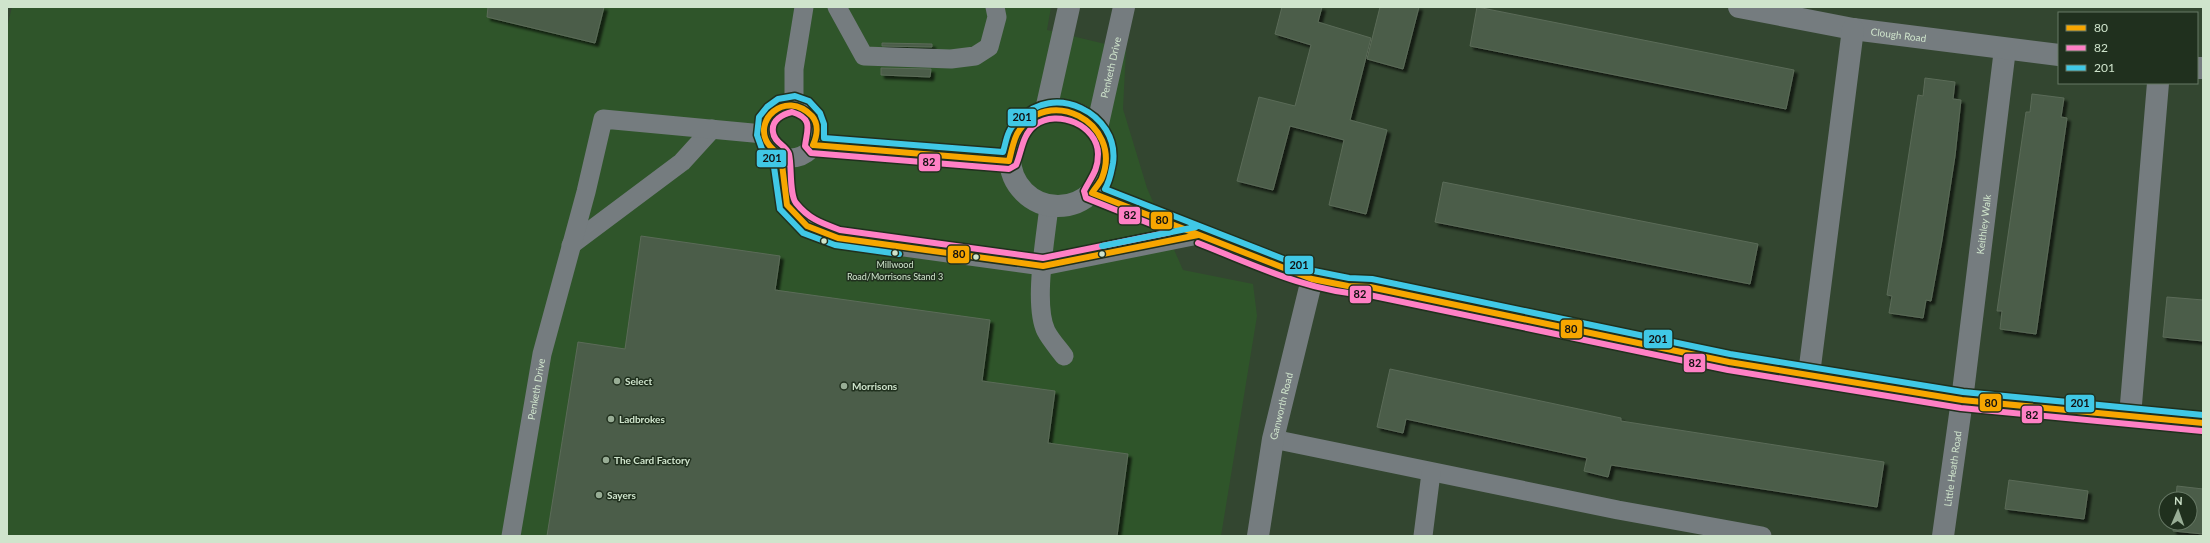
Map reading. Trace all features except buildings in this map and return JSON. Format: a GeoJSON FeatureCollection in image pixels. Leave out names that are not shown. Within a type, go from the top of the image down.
{"type":"FeatureCollection","features":[{"type":"Feature","properties":{"kind":"street"},"geometry":{"type":"LineString","coordinates":[[1046,110],[1068,7]]}},
{"type":"Feature","properties":{"kind":"street","name":"Penketh Drive"},"geometry":{"type":"LineString","coordinates":[[1097,128],[1124,7]]}},
{"type":"Feature","properties":{"kind":"street","name":"Clough Road"},"geometry":{"type":"LineString","coordinates":[[1739,7],[1852,29],[2058,55]]}},
{"type":"Feature","properties":{"kind":"street"},"geometry":{"type":"LineString","coordinates":[[1809,374],[1852,29]]}},
{"type":"Feature","properties":{"kind":"street","name":"Keithley Walk"},"geometry":{"type":"LineString","coordinates":[[1962,400],[2005,49]]}},
{"type":"Feature","properties":{"kind":"street"},"geometry":{"type":"LineString","coordinates":[[2130,416],[2158,84]]}},
{"type":"Feature","properties":{"kind":"street"},"geometry":{"type":"LineString","coordinates":[[1064,109],[1080,114],[1097,128],[1105,144],[1107,161],[1103,177],[1092,193],[1077,203],[1049,206],[1033,200],[1020,189],[1012,174],[1009,161],[1011,144],[1018,129],[1031,117],[1046,110],[1064,109]]}},
{"type":"Feature","properties":{"kind":"street"},"geometry":{"type":"LineString","coordinates":[[1092,193],[1312,279],[1348,286],[1370,287],[1729,362],[1962,400],[2203,423]]}},
{"type":"Feature","properties":{"kind":"street","name":"Ganworth Road"},"geometry":{"type":"LineString","coordinates":[[1258,536],[1273,439],[1312,279]]}},
{"type":"Feature","properties":{"kind":"street","name":"Little Heath Road"},"geometry":{"type":"LineString","coordinates":[[1943,536],[1962,400]]}},
{"type":"Feature","properties":{"kind":"lane"},"geometry":{"type":"LineString","coordinates":[[794,104],[794,69],[804,7]]}},
{"type":"Feature","properties":{"kind":"lane"},"geometry":{"type":"LineString","coordinates":[[837,7],[864,56],[951,59],[975,56],[989,47],[997,17],[995,7]]}},
{"type":"Feature","properties":{"kind":"lane"},"geometry":{"type":"LineString","coordinates":[[794,104],[807,110],[815,121],[817,134],[813,145],[807,152],[790,158],[780,156],[773,151],[767,143],[764,134],[768,116],[775,109],[783,105],[794,104]]}},
{"type":"Feature","properties":{"kind":"lane","name":"Penketh Drive"},"geometry":{"type":"LineString","coordinates":[[511,536],[542,354],[572,245],[603,119],[764,134]]}},
{"type":"Feature","properties":{"kind":"lane"},"geometry":{"type":"LineString","coordinates":[[572,245],[682,162],[712,129]]}},
{"type":"Feature","properties":{"kind":"lane"},"geometry":{"type":"LineString","coordinates":[[813,145],[1009,161]]}},
{"type":"Feature","properties":{"kind":"lane"},"geometry":{"type":"LineString","coordinates":[[780,156],[787,205],[807,226],[838,238],[1042,266],[1198,235]]}},
{"type":"Feature","properties":{"kind":"lane"},"geometry":{"type":"LineString","coordinates":[[1049,206],[1042,266],[1041,310],[1046,330],[1064,356]]}},
{"type":"Feature","properties":{"kind":"lane"},"geometry":{"type":"LineString","coordinates":[[1273,439],[1431,473],[1618,510],[1762,536]]}},
{"type":"Feature","properties":{"kind":"lane"},"geometry":{"type":"LineString","coordinates":[[1423,536],[1431,473]]}},
{"type":"Feature","properties":{"kind":"shaded area"},"geometry":{"type":"Polygon","coordinates":[[[12,7],[1051,7],[1047,30],[1126,49],[1123,109],[1147,188],[1183,270],[1253,284],[1257,316],[1221,536],[7,536],[7,28],[12,7]]]}},
{"type":"Feature","properties":{"kind":"transit line","name":"201"},"geometry":{"type":"LineString","coordinates":[[899,254],[835,245],[803,233],[780,209],[773,160],[762,149],[757,135],[759,117],[767,107],[778,99],[795,96],[809,101],[820,113],[824,124],[824,138],[1003,152],[1007,137],[1011,128],[1016,122],[1033,109],[1049,103],[1065,103],[1081,108],[1095,117],[1106,130],[1112,145],[1113,163],[1105,189],[1314,271],[1349,278],[1372,279],[1730,354],[1963,392],[2203,415]]}},
{"type":"Feature","properties":{"kind":"transit line","name":"80"},"geometry":{"type":"LineString","coordinates":[[1198,235],[1043,266],[838,238],[807,226],[787,205],[781,156],[769,145],[765,136],[764,127],[768,118],[774,111],[791,105],[802,108],[814,119],[817,130],[813,145],[1009,161],[1017,134],[1030,119],[1046,111],[1062,111],[1079,116],[1092,126],[1102,140],[1106,158],[1102,178],[1092,193],[1312,279],[1348,286],[1370,287],[1729,362],[1962,400],[2203,423]]}},
{"type":"Feature","properties":{"kind":"transit line","name":"82"},"geometry":{"type":"LineString","coordinates":[[792,112],[804,118],[808,125],[805,146],[811,153],[1009,169],[1016,165],[1025,138],[1035,125],[1044,120],[1055,118],[1065,119],[1084,128],[1091,135],[1096,144],[1098,160],[1094,174],[1084,191],[1086,198],[1171,232],[1043,258],[840,230],[821,223],[811,217],[796,203],[794,199],[792,193],[789,154],[776,139],[773,132],[774,124],[778,118],[792,112]]}},
{"type":"Feature","properties":{"kind":"transit line","name":"201"},"geometry":{"type":"LineString","coordinates":[[1102,246],[1196,227]]}},
{"type":"Feature","properties":{"kind":"transit line","name":"82"},"geometry":{"type":"LineString","coordinates":[[1198,243],[1282,276],[1324,289],[1369,295],[1728,370],[1961,408],[2202,431]]}},
{"type":"Feature","properties":{"kind":"place","name":"Millwood Road/Morrisons Stand 3"},"geometry":{"type":"Point","coordinates":[895,253]}},
{"type":"Feature","properties":{"kind":"place","name":"Select"},"geometry":{"type":"Point","coordinates":[617,381]}},
{"type":"Feature","properties":{"kind":"place","name":"Morrisons"},"geometry":{"type":"Point","coordinates":[844,386]}},
{"type":"Feature","properties":{"kind":"place","name":"Ladbrokes"},"geometry":{"type":"Point","coordinates":[611,419]}},
{"type":"Feature","properties":{"kind":"place","name":"The Card Factory"},"geometry":{"type":"Point","coordinates":[606,460]}},
{"type":"Feature","properties":{"kind":"place","name":"Sayers"},"geometry":{"type":"Point","coordinates":[599,495]}}]}
